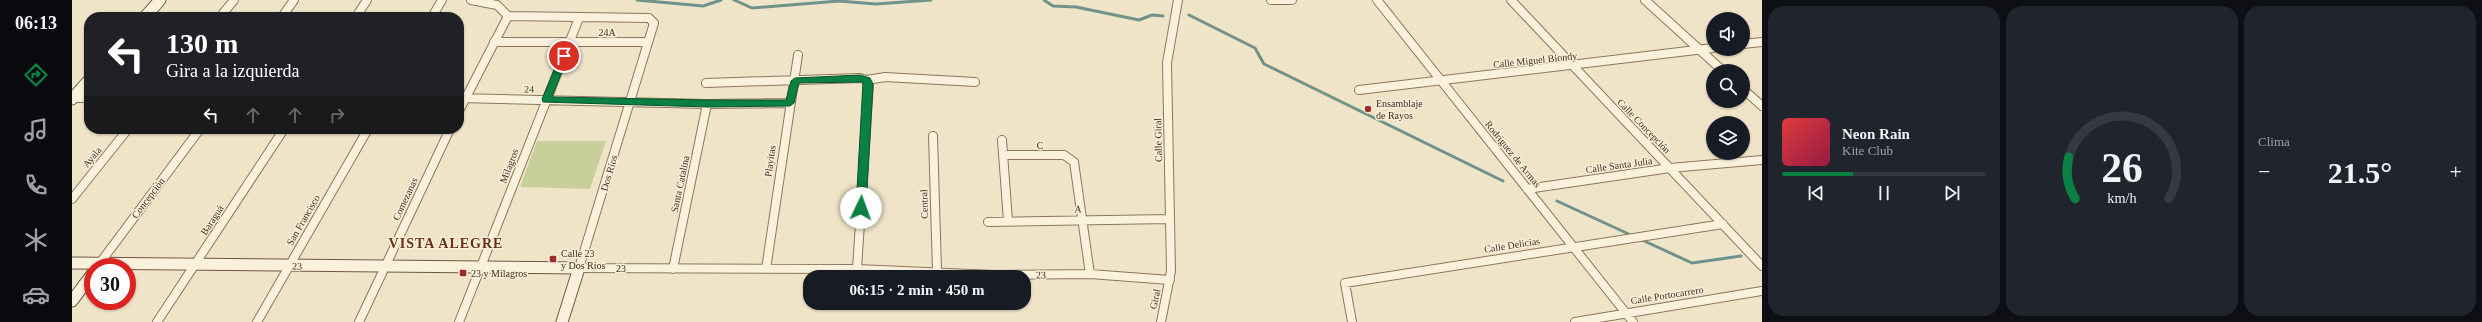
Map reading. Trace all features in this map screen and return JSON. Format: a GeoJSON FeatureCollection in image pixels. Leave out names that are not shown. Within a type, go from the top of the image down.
{"type":"FeatureCollection","features":[{"type":"Feature","properties":{"kind":"street"},"geometry":{"type":"LineString","coordinates":[[149,12],[160,0]]}},
{"type":"Feature","properties":{"kind":"street"},"geometry":{"type":"LineString","coordinates":[[224,12],[234,0]]}},
{"type":"Feature","properties":{"kind":"street"},"geometry":{"type":"LineString","coordinates":[[286,12],[294,0]]}},
{"type":"Feature","properties":{"kind":"street"},"geometry":{"type":"LineString","coordinates":[[360,12],[368,0]]}},
{"type":"Feature","properties":{"kind":"street"},"geometry":{"type":"LineString","coordinates":[[435,12],[442,0]]}},
{"type":"Feature","properties":{"kind":"street"},"geometry":{"type":"LineString","coordinates":[[472,0],[495,3],[504,8],[508,16]]}},
{"type":"Feature","properties":{"kind":"street","name":"Calle Giral"},"geometry":{"type":"LineString","coordinates":[[1170,280],[1167,63],[1178,0]]}},
{"type":"Feature","properties":{"kind":"street"},"geometry":{"type":"LineString","coordinates":[[1271,0],[1292,0]]}},
{"type":"Feature","properties":{"kind":"street","name":"Rodríguez de Armas"},"geometry":{"type":"LineString","coordinates":[[1377,0],[1633,322]]}},
{"type":"Feature","properties":{"kind":"street","name":"Calle Concepción"},"geometry":{"type":"LineString","coordinates":[[1511,0],[1762,266]]}},
{"type":"Feature","properties":{"kind":"street"},"geometry":{"type":"LineString","coordinates":[[1645,0],[1715,64]]}},
{"type":"Feature","properties":{"kind":"street"},"geometry":{"type":"LineString","coordinates":[[508,16],[579,18]]}},
{"type":"Feature","properties":{"kind":"street"},"geometry":{"type":"LineString","coordinates":[[464,94],[508,16]]}},
{"type":"Feature","properties":{"kind":"street","name":"Dos Ríos"},"geometry":{"type":"LineString","coordinates":[[562,322],[632,101],[654,23],[649,18],[579,18]]}},
{"type":"Feature","properties":{"kind":"street","name":"Milagros"},"geometry":{"type":"LineString","coordinates":[[459,322],[482,268],[546,99],[579,18]]}},
{"type":"Feature","properties":{"kind":"street","name":"24A"},"geometry":{"type":"LineString","coordinates":[[494,42],[648,42]]}},
{"type":"Feature","properties":{"kind":"street"},"geometry":{"type":"LineString","coordinates":[[1750,43],[1762,42]]}},
{"type":"Feature","properties":{"kind":"street","name":"Calle Miguel Biondy"},"geometry":{"type":"LineString","coordinates":[[1359,90],[1573,66],[1706,49]]}},
{"type":"Feature","properties":{"kind":"street","name":"Playitas"},"geometry":{"type":"LineString","coordinates":[[766,269],[798,55]]}},
{"type":"Feature","properties":{"kind":"street"},"geometry":{"type":"LineString","coordinates":[[706,84],[860,78],[868,82],[885,77],[975,82]]}},
{"type":"Feature","properties":{"kind":"street"},"geometry":{"type":"LineString","coordinates":[[857,270],[868,82]]}},
{"type":"Feature","properties":{"kind":"street"},"geometry":{"type":"LineString","coordinates":[[73,98],[84,86]]}},
{"type":"Feature","properties":{"kind":"street"},"geometry":{"type":"LineString","coordinates":[[1750,95],[1762,106]]}},
{"type":"Feature","properties":{"kind":"street"},"geometry":{"type":"LineString","coordinates":[[73,98],[84,98]]}},
{"type":"Feature","properties":{"kind":"street","name":"24"},"geometry":{"type":"LineString","coordinates":[[464,98],[707,104],[790,103]]}},
{"type":"Feature","properties":{"kind":"street","name":"Santa Catalina"},"geometry":{"type":"LineString","coordinates":[[673,269],[707,104]]}},
{"type":"Feature","properties":{"kind":"street","name":"Ayala"},"geometry":{"type":"LineString","coordinates":[[72,199],[124,134]]}},
{"type":"Feature","properties":{"kind":"street","name":"Concepción"},"geometry":{"type":"LineString","coordinates":[[104,258],[196,134]]}},
{"type":"Feature","properties":{"kind":"street","name":"Baraguá"},"geometry":{"type":"LineString","coordinates":[[158,322],[281,134]]}},
{"type":"Feature","properties":{"kind":"street","name":"San Francisco"},"geometry":{"type":"LineString","coordinates":[[257,322],[365,134]]}},
{"type":"Feature","properties":{"kind":"street","name":"Comezanas"},"geometry":{"type":"LineString","coordinates":[[359,322],[448,134]]}},
{"type":"Feature","properties":{"kind":"street","name":"Central"},"geometry":{"type":"LineString","coordinates":[[933,136],[937,270]]}},
{"type":"Feature","properties":{"kind":"street"},"geometry":{"type":"LineString","coordinates":[[1002,140],[1008,221]]}},
{"type":"Feature","properties":{"kind":"street","name":"C"},"geometry":{"type":"LineString","coordinates":[[1003,155],[1064,155],[1074,162],[1083,220]]}},
{"type":"Feature","properties":{"kind":"street","name":"Calle Santa Julia"},"geometry":{"type":"LineString","coordinates":[[1527,189],[1670,168],[1762,160]]}},
{"type":"Feature","properties":{"kind":"street","name":"A"},"geometry":{"type":"LineString","coordinates":[[988,222],[1169,219]]}},
{"type":"Feature","properties":{"kind":"street"},"geometry":{"type":"LineString","coordinates":[[1083,220],[1090,274]]}},
{"type":"Feature","properties":{"kind":"street","name":"Calle Delicias"},"geometry":{"type":"LineString","coordinates":[[1352,322],[1344,282],[1723,224]]}},
{"type":"Feature","properties":{"kind":"street","name":"23"},"geometry":{"type":"LineString","coordinates":[[72,263],[84,265]]}},
{"type":"Feature","properties":{"kind":"street","name":"23"},"geometry":{"type":"LineString","coordinates":[[136,267],[289,265],[482,268],[857,270]]}},
{"type":"Feature","properties":{"kind":"street","name":"23"},"geometry":{"type":"LineString","coordinates":[[1031,275],[1090,274],[1170,280]]}},
{"type":"Feature","properties":{"kind":"street","name":"Giral"},"geometry":{"type":"LineString","coordinates":[[1162,322],[1170,280]]}},
{"type":"Feature","properties":{"kind":"street","name":"Concepción"},"geometry":{"type":"LineString","coordinates":[[72,301],[84,285]]}},
{"type":"Feature","properties":{"kind":"street","name":"Calle Portocarrero"},"geometry":{"type":"LineString","coordinates":[[1576,322],[1762,291]]}},
{"type":"Feature","properties":{"kind":"green space"},"geometry":{"type":"Polygon","coordinates":[[[537,141],[606,141],[590,189],[520,187],[537,141]]]}},
{"type":"Feature","properties":{"kind":"waterway"},"geometry":{"type":"LineString","coordinates":[[637,0],[703,6],[721,0]]}},
{"type":"Feature","properties":{"kind":"waterway"},"geometry":{"type":"LineString","coordinates":[[734,0],[752,8],[839,1],[876,4],[931,0]]}},
{"type":"Feature","properties":{"kind":"waterway"},"geometry":{"type":"LineString","coordinates":[[1044,0],[1053,6],[1076,7],[1139,20],[1152,15],[1163,16]]}},
{"type":"Feature","properties":{"kind":"waterway"},"geometry":{"type":"LineString","coordinates":[[1189,15],[1255,48],[1264,64],[1503,181]]}},
{"type":"Feature","properties":{"kind":"waterway"},"geometry":{"type":"LineString","coordinates":[[1557,201],[1633,236]]}},
{"type":"Feature","properties":{"kind":"waterway"},"geometry":{"type":"LineString","coordinates":[[1640,239],[1692,263],[1741,256]]}},
{"type":"Feature","properties":{"kind":"place","name":"Ensamblaje de Rayos"},"geometry":{"type":"Point","coordinates":[1368,109]}},
{"type":"Feature","properties":{"kind":"place","name":"Calle 23 y Dos Ríos"},"geometry":{"type":"Point","coordinates":[553,259]}},
{"type":"Feature","properties":{"kind":"place","name":"23 y Milagros"},"geometry":{"type":"Point","coordinates":[463,273]}},
{"type":"Feature","properties":{"kind":"district","name":"VISTA ALEGRE"},"geometry":{"type":"Point","coordinates":[446,243]}},
{"type":"Feature","properties":{"kind":"route"},"geometry":{"type":"LineString","coordinates":[[564,56],[546,99],[707,104],[790,103],[795,81],[860,78],[867,80],[861,208]]}}]}
